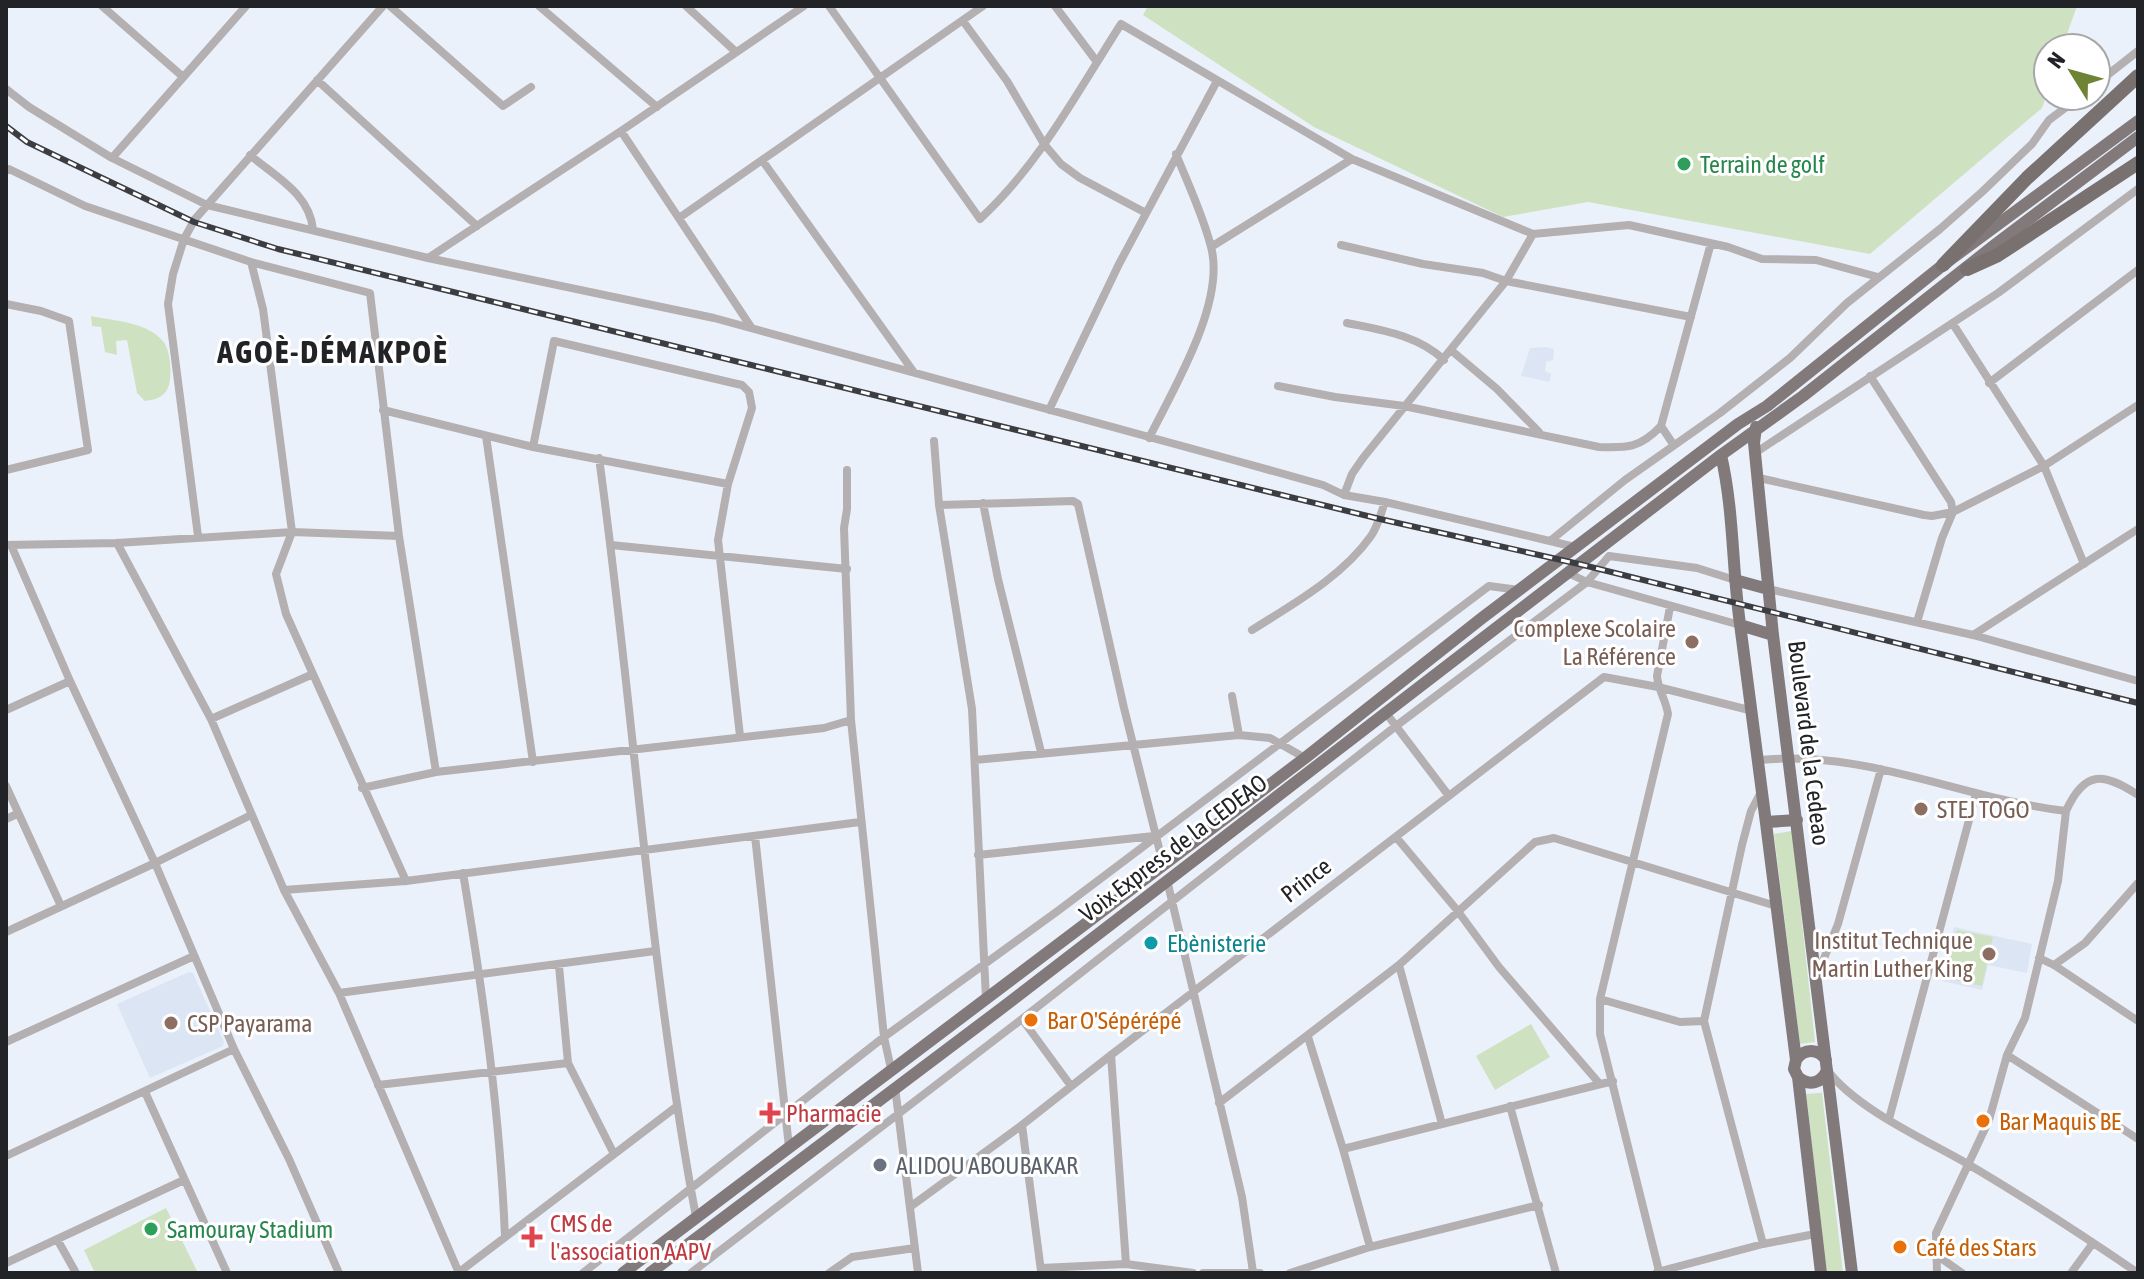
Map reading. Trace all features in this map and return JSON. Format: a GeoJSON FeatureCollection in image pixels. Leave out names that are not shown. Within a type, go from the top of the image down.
{"type":"FeatureCollection","features":[{"type":"Feature","properties":{"kind":"highway"},"geometry":{"type":"LineString","coordinates":[[1943,265],[2027,178],[2138,76]]}},
{"type":"Feature","properties":{"kind":"highway"},"geometry":{"type":"LineString","coordinates":[[1967,269],[1998,255],[2138,163]]}},
{"type":"Feature","properties":{"kind":"main road"},"geometry":{"type":"LineString","coordinates":[[623,1273],[1305,758],[1738,424],[1767,406],[1943,265],[2138,121]]}},
{"type":"Feature","properties":{"kind":"main road","name":"Voix Express de la CEDEAO"},"geometry":{"type":"LineString","coordinates":[[650,1273],[1721,455],[1803,396],[2138,137]]}},
{"type":"Feature","properties":{"kind":"main road"},"geometry":{"type":"LineString","coordinates":[[1755,430],[1767,406]]}},
{"type":"Feature","properties":{"kind":"main road"},"geometry":{"type":"LineString","coordinates":[[1738,424],[1731,443],[1721,455],[1821,1273]]}},
{"type":"Feature","properties":{"kind":"main road","name":"Boulevard de la Cedeao"},"geometry":{"type":"LineString","coordinates":[[1755,430],[1773,635],[1852,1273]]}},
{"type":"Feature","properties":{"kind":"main road"},"geometry":{"type":"LineString","coordinates":[[1735,580],[1768,589]]}},
{"type":"Feature","properties":{"kind":"main road"},"geometry":{"type":"LineString","coordinates":[[1740,625],[1773,635]]}},
{"type":"Feature","properties":{"kind":"main road"},"geometry":{"type":"LineString","coordinates":[[1767,822],[1797,820]]}},
{"type":"Feature","properties":{"kind":"main road"},"geometry":{"type":"LineString","coordinates":[[1796,1060],[1802,1053],[1811,1051],[1820,1053],[1826,1065],[1822,1078],[1814,1083],[1805,1083],[1798,1077]]}},
{"type":"Feature","properties":{"kind":"street"},"geometry":{"type":"LineString","coordinates":[[112,158],[246,6]]}},
{"type":"Feature","properties":{"kind":"street"},"geometry":{"type":"LineString","coordinates":[[198,536],[183,409],[168,319],[173,274],[184,239],[195,219],[383,6]]}},
{"type":"Feature","properties":{"kind":"street"},"geometry":{"type":"LineString","coordinates":[[390,6],[503,106],[531,87]]}},
{"type":"Feature","properties":{"kind":"street"},"geometry":{"type":"LineString","coordinates":[[539,6],[657,107]]}},
{"type":"Feature","properties":{"kind":"street"},"geometry":{"type":"LineString","coordinates":[[686,6],[736,52]]}},
{"type":"Feature","properties":{"kind":"street"},"geometry":{"type":"LineString","coordinates":[[428,258],[804,6]]}},
{"type":"Feature","properties":{"kind":"street"},"geometry":{"type":"LineString","coordinates":[[829,6],[980,219],[1000,200],[1044,144],[1121,24],[1352,159],[1533,234],[1629,225],[1711,243],[1762,259],[1816,260],[1878,277]]}},
{"type":"Feature","properties":{"kind":"street"},"geometry":{"type":"LineString","coordinates":[[679,218],[983,6]]}},
{"type":"Feature","properties":{"kind":"street"},"geometry":{"type":"LineString","coordinates":[[1055,6],[1097,62]]}},
{"type":"Feature","properties":{"kind":"street"},"geometry":{"type":"LineString","coordinates":[[105,7],[182,76]]}},
{"type":"Feature","properties":{"kind":"street"},"geometry":{"type":"LineString","coordinates":[[963,21],[1007,81],[1044,144],[1061,164],[1080,178],[1146,213]]}},
{"type":"Feature","properties":{"kind":"street"},"geometry":{"type":"LineString","coordinates":[[2112,71],[2138,51]]}},
{"type":"Feature","properties":{"kind":"street"},"geometry":{"type":"LineString","coordinates":[[317,80],[477,226]]}},
{"type":"Feature","properties":{"kind":"street"},"geometry":{"type":"LineString","coordinates":[[1049,410],[1119,264],[1217,81]]}},
{"type":"Feature","properties":{"kind":"street"},"geometry":{"type":"LineString","coordinates":[[6,89],[29,107],[112,158],[207,205],[428,258],[751,328],[1323,485],[1344,495],[1576,547]]}},
{"type":"Feature","properties":{"kind":"street"},"geometry":{"type":"LineString","coordinates":[[1550,541],[1625,480],[1720,413],[1790,358],[1878,277],[1982,192],[2032,144],[2049,120],[2060,112]]}},
{"type":"Feature","properties":{"kind":"street"},"geometry":{"type":"LineString","coordinates":[[621,131],[751,328]]}},
{"type":"Feature","properties":{"kind":"street"},"geometry":{"type":"LineString","coordinates":[[1149,438],[1211,301],[1215,282],[1211,247],[1176,154]]}},
{"type":"Feature","properties":{"kind":"street"},"geometry":{"type":"LineString","coordinates":[[250,155],[302,198],[310,213],[313,230]]}},
{"type":"Feature","properties":{"kind":"street"},"geometry":{"type":"LineString","coordinates":[[1211,247],[1352,159]]}},
{"type":"Feature","properties":{"kind":"street"},"geometry":{"type":"LineString","coordinates":[[762,160],[914,372]]}},
{"type":"Feature","properties":{"kind":"street"},"geometry":{"type":"LineString","coordinates":[[6,171],[9,169],[85,206],[251,262],[370,293],[399,536],[436,772]]}},
{"type":"Feature","properties":{"kind":"street"},"geometry":{"type":"LineString","coordinates":[[1755,453],[1953,324],[2138,189]]}},
{"type":"Feature","properties":{"kind":"street"},"geometry":{"type":"LineString","coordinates":[[1344,495],[1352,474],[1506,281],[1533,234]]}},
{"type":"Feature","properties":{"kind":"street"},"geometry":{"type":"LineString","coordinates":[[1278,386],[1404,406],[1599,447],[1627,448],[1640,444],[1661,426],[1711,243]]}},
{"type":"Feature","properties":{"kind":"street"},"geometry":{"type":"LineString","coordinates":[[1341,245],[1691,317]]}},
{"type":"Feature","properties":{"kind":"street"},"geometry":{"type":"LineString","coordinates":[[251,262],[263,309],[292,532],[276,574],[286,614],[406,881]]}},
{"type":"Feature","properties":{"kind":"street"},"geometry":{"type":"LineString","coordinates":[[1989,383],[2134,273],[2138,283]]}},
{"type":"Feature","properties":{"kind":"street"},"geometry":{"type":"LineString","coordinates":[[6,304],[69,321],[88,450],[6,470]]}},
{"type":"Feature","properties":{"kind":"street"},"geometry":{"type":"LineString","coordinates":[[1347,323],[1419,342],[1444,360]]}},
{"type":"Feature","properties":{"kind":"street"},"geometry":{"type":"LineString","coordinates":[[1953,324],[2044,466],[2084,564]]}},
{"type":"Feature","properties":{"kind":"street"},"geometry":{"type":"LineString","coordinates":[[533,447],[554,341],[742,385],[749,392],[752,408],[728,484],[720,527],[719,557],[740,736]]}},
{"type":"Feature","properties":{"kind":"street"},"geometry":{"type":"LineString","coordinates":[[1452,351],[1497,389],[1540,433]]}},
{"type":"Feature","properties":{"kind":"street"},"geometry":{"type":"LineString","coordinates":[[1870,376],[1947,493],[1953,512],[1917,622]]}},
{"type":"Feature","properties":{"kind":"street"},"geometry":{"type":"LineString","coordinates":[[1759,478],[1932,516],[1953,512],[2044,466],[2138,405]]}},
{"type":"Feature","properties":{"kind":"street"},"geometry":{"type":"LineString","coordinates":[[383,410],[533,447],[728,484]]}},
{"type":"Feature","properties":{"kind":"street"},"geometry":{"type":"LineString","coordinates":[[1661,426],[1673,444]]}},
{"type":"Feature","properties":{"kind":"street"},"geometry":{"type":"LineString","coordinates":[[486,436],[533,762]]}},
{"type":"Feature","properties":{"kind":"street"},"geometry":{"type":"LineString","coordinates":[[934,441],[939,505],[968,673],[986,999]]}},
{"type":"Feature","properties":{"kind":"street"},"geometry":{"type":"LineString","coordinates":[[599,458],[655,951],[676,1107],[696,1217]]}},
{"type":"Feature","properties":{"kind":"street"},"geometry":{"type":"LineString","coordinates":[[847,470],[844,528],[851,720],[884,1037],[891,1069]]}},
{"type":"Feature","properties":{"kind":"street"},"geometry":{"type":"LineString","coordinates":[[939,505],[1073,501],[1078,504],[1163,864]]}},
{"type":"Feature","properties":{"kind":"street"},"geometry":{"type":"LineString","coordinates":[[1252,630],[1304,596],[1349,560],[1372,535],[1385,502]]}},
{"type":"Feature","properties":{"kind":"street"},"geometry":{"type":"LineString","coordinates":[[983,503],[998,579],[1041,752]]}},
{"type":"Feature","properties":{"kind":"street"},"geometry":{"type":"LineString","coordinates":[[1973,635],[2138,529]]}},
{"type":"Feature","properties":{"kind":"street"},"geometry":{"type":"LineString","coordinates":[[339,1273],[289,1159],[234,1049],[155,863],[9,545],[117,543],[292,532],[399,536]]}},
{"type":"Feature","properties":{"kind":"street"},"geometry":{"type":"LineString","coordinates":[[117,543],[211,719],[284,890],[339,993],[458,1273],[676,1107]]}},
{"type":"Feature","properties":{"kind":"street"},"geometry":{"type":"LineString","coordinates":[[611,545],[847,569]]}},
{"type":"Feature","properties":{"kind":"street"},"geometry":{"type":"LineString","coordinates":[[691,1273],[1396,726],[1587,582],[1609,556],[1697,568],[1735,580]]}},
{"type":"Feature","properties":{"kind":"street"},"geometry":{"type":"LineString","coordinates":[[1568,573],[1587,582],[1740,625]]}},
{"type":"Feature","properties":{"kind":"street"},"geometry":{"type":"LineString","coordinates":[[583,1273],[884,1037],[1489,586],[1519,590]]}},
{"type":"Feature","properties":{"kind":"street"},"geometry":{"type":"LineString","coordinates":[[1768,589],[1973,635],[2138,681]]}},
{"type":"Feature","properties":{"kind":"street"},"geometry":{"type":"LineString","coordinates":[[1670,607],[1657,676],[1668,714],[1600,999],[1600,1034],[1656,1272],[1815,1234]]}},
{"type":"Feature","properties":{"kind":"street"},"geometry":{"type":"LineString","coordinates":[[211,719],[313,674]]}},
{"type":"Feature","properties":{"kind":"street","name":"Prince"},"geometry":{"type":"LineString","coordinates":[[910,1207],[1022,1125],[1604,677],[1753,711]]}},
{"type":"Feature","properties":{"kind":"street"},"geometry":{"type":"LineString","coordinates":[[6,710],[70,681]]}},
{"type":"Feature","properties":{"kind":"street"},"geometry":{"type":"LineString","coordinates":[[1232,696],[1239,735]]}},
{"type":"Feature","properties":{"kind":"street"},"geometry":{"type":"LineString","coordinates":[[1386,713],[1449,796]]}},
{"type":"Feature","properties":{"kind":"street"},"geometry":{"type":"LineString","coordinates":[[362,788],[436,772],[824,728],[851,720]]}},
{"type":"Feature","properties":{"kind":"street"},"geometry":{"type":"LineString","coordinates":[[975,760],[1239,735],[1256,735],[1279,743],[1305,758]]}},
{"type":"Feature","properties":{"kind":"street"},"geometry":{"type":"LineString","coordinates":[[1760,760],[1789,757],[1881,769],[2031,807],[2066,811]]}},
{"type":"Feature","properties":{"kind":"street"},"geometry":{"type":"LineString","coordinates":[[1816,978],[1838,924],[1881,769]]}},
{"type":"Feature","properties":{"kind":"street"},"geometry":{"type":"LineString","coordinates":[[1937,1273],[1936,1233],[1989,1120],[2007,1055],[2025,1018],[2058,881],[2066,811],[2073,795],[2094,778],[2105,777],[2138,795]]}},
{"type":"Feature","properties":{"kind":"street"},"geometry":{"type":"LineString","coordinates":[[6,786],[61,906]]}},
{"type":"Feature","properties":{"kind":"street"},"geometry":{"type":"LineString","coordinates":[[1763,788],[1751,811],[1730,892],[1704,1021],[1763,1244]]}},
{"type":"Feature","properties":{"kind":"street"},"geometry":{"type":"LineString","coordinates":[[1889,1119],[1976,794]]}},
{"type":"Feature","properties":{"kind":"street"},"geometry":{"type":"LineString","coordinates":[[6,819],[17,814]]}},
{"type":"Feature","properties":{"kind":"street"},"geometry":{"type":"LineString","coordinates":[[6,932],[251,815]]}},
{"type":"Feature","properties":{"kind":"street"},"geometry":{"type":"LineString","coordinates":[[284,890],[406,881],[860,822]]}},
{"type":"Feature","properties":{"kind":"street"},"geometry":{"type":"LineString","coordinates":[[755,836],[789,1147]]}},
{"type":"Feature","properties":{"kind":"street"},"geometry":{"type":"LineString","coordinates":[[978,855],[1155,836]]}},
{"type":"Feature","properties":{"kind":"street"},"geometry":{"type":"LineString","coordinates":[[1396,837],[1457,910],[1499,967],[1599,1083]]}},
{"type":"Feature","properties":{"kind":"street"},"geometry":{"type":"LineString","coordinates":[[1219,1103],[1399,965],[1535,842],[1545,838],[1554,838],[1776,906]]}},
{"type":"Feature","properties":{"kind":"street"},"geometry":{"type":"LineString","coordinates":[[463,873],[480,976],[503,1187],[505,1237]]}},
{"type":"Feature","properties":{"kind":"street"},"geometry":{"type":"LineString","coordinates":[[1167,880],[1257,1272],[1203,1273]]}},
{"type":"Feature","properties":{"kind":"street"},"geometry":{"type":"LineString","coordinates":[[2054,965],[2085,943],[2134,894],[2138,883]]}},
{"type":"Feature","properties":{"kind":"street"},"geometry":{"type":"LineString","coordinates":[[339,993],[655,951]]}},
{"type":"Feature","properties":{"kind":"street"},"geometry":{"type":"LineString","coordinates":[[6,1042],[194,956]]}},
{"type":"Feature","properties":{"kind":"street"},"geometry":{"type":"LineString","coordinates":[[2039,958],[2138,1021]]}},
{"type":"Feature","properties":{"kind":"street"},"geometry":{"type":"LineString","coordinates":[[1399,965],[1442,1124]]}},
{"type":"Feature","properties":{"kind":"street"},"geometry":{"type":"LineString","coordinates":[[559,966],[568,1063],[614,1154]]}},
{"type":"Feature","properties":{"kind":"street"},"geometry":{"type":"LineString","coordinates":[[1600,999],[1680,1022],[1704,1021]]}},
{"type":"Feature","properties":{"kind":"street"},"geometry":{"type":"LineString","coordinates":[[1022,1019],[1071,1086]]}},
{"type":"Feature","properties":{"kind":"street"},"geometry":{"type":"LineString","coordinates":[[1308,1037],[1370,1247]]}},
{"type":"Feature","properties":{"kind":"street"},"geometry":{"type":"LineString","coordinates":[[6,1156],[234,1049]]}},
{"type":"Feature","properties":{"kind":"street"},"geometry":{"type":"LineString","coordinates":[[1111,1055],[1126,1264]]}},
{"type":"Feature","properties":{"kind":"street"},"geometry":{"type":"LineString","coordinates":[[2007,1055],[2138,1139]]}},
{"type":"Feature","properties":{"kind":"street"},"geometry":{"type":"LineString","coordinates":[[378,1085],[568,1063]]}},
{"type":"Feature","properties":{"kind":"street"},"geometry":{"type":"LineString","coordinates":[[1826,1065],[1839,1085],[1889,1119],[1969,1165],[2138,1273]]}},
{"type":"Feature","properties":{"kind":"street"},"geometry":{"type":"LineString","coordinates":[[1343,1149],[1613,1081]]}},
{"type":"Feature","properties":{"kind":"street"},"geometry":{"type":"LineString","coordinates":[[895,1086],[918,1273]]}},
{"type":"Feature","properties":{"kind":"street"},"geometry":{"type":"LineString","coordinates":[[145,1092],[227,1273]]}},
{"type":"Feature","properties":{"kind":"street"},"geometry":{"type":"LineString","coordinates":[[1510,1106],[1556,1273]]}},
{"type":"Feature","properties":{"kind":"street"},"geometry":{"type":"LineString","coordinates":[[1022,1125],[1041,1270],[1126,1264],[1193,1273]]}},
{"type":"Feature","properties":{"kind":"street"},"geometry":{"type":"LineString","coordinates":[[6,1263],[184,1180]]}},
{"type":"Feature","properties":{"kind":"street"},"geometry":{"type":"LineString","coordinates":[[1290,1273],[1370,1247],[1539,1205]]}},
{"type":"Feature","properties":{"kind":"street"},"geometry":{"type":"LineString","coordinates":[[57,1239],[76,1273]]}},
{"type":"Feature","properties":{"kind":"street"},"geometry":{"type":"LineString","coordinates":[[2071,1273],[2093,1243]]}},
{"type":"Feature","properties":{"kind":"street"},"geometry":{"type":"LineString","coordinates":[[829,1273],[852,1257],[915,1248]]}},
{"type":"Feature","properties":{"kind":"street"},"geometry":{"type":"LineString","coordinates":[[1935,1254],[1962,1273]]}},
{"type":"Feature","properties":{"kind":"shaded area"},"geometry":{"type":"Polygon","coordinates":[[[1530,348],[1554,349],[1553,360],[1546,362],[1545,371],[1551,374],[1550,382],[1521,376],[1530,348]]]}},
{"type":"Feature","properties":{"kind":"shaded area","name":"Institut Technique Martin Luther King"},"geometry":{"type":"Polygon","coordinates":[[[1954,927],[2032,944],[2027,973],[1988,965],[1982,990],[1942,981],[1954,927]]]}},
{"type":"Feature","properties":{"kind":"shaded area","name":"CSP Payarama"},"geometry":{"type":"Polygon","coordinates":[[[189,972],[193,973],[224,1042],[223,1046],[150,1078],[117,1004],[189,972]]]}},
{"type":"Feature","properties":{"kind":"green space","name":"Terrain de golf"},"geometry":{"type":"Polygon","coordinates":[[[1148,6],[2077,6],[2068,32],[2032,32],[2032,112],[2037,112],[1870,254],[1588,202],[1503,217],[1314,127],[1143,15],[1148,6]]]}},
{"type":"Feature","properties":{"kind":"green space"},"geometry":{"type":"Polygon","coordinates":[[[91,316],[139,326],[163,341],[168,351],[170,372],[169,385],[163,395],[145,401],[137,393],[127,340],[116,341],[117,355],[105,352],[101,327],[92,326],[91,316]]]}},
{"type":"Feature","properties":{"kind":"green space"},"geometry":{"type":"Polygon","coordinates":[[[1792,831],[1815,1042],[1800,1044],[1774,834],[1792,831]]]}},
{"type":"Feature","properties":{"kind":"green space"},"geometry":{"type":"Polygon","coordinates":[[[1957,930],[1993,937],[1982,986],[1946,978],[1957,930]]]}},
{"type":"Feature","properties":{"kind":"green space"},"geometry":{"type":"Polygon","coordinates":[[[1531,1024],[1550,1057],[1495,1090],[1476,1056],[1531,1024]]]}},
{"type":"Feature","properties":{"kind":"green space"},"geometry":{"type":"Polygon","coordinates":[[[1822,1093],[1843,1273],[1827,1273],[1806,1094],[1822,1093]]]}},
{"type":"Feature","properties":{"kind":"green space","name":"Samouray Stadium"},"geometry":{"type":"Polygon","coordinates":[[[166,1208],[198,1273],[95,1273],[84,1250],[166,1208]]]}},
{"type":"Feature","properties":{"kind":"railway"},"geometry":{"type":"LineString","coordinates":[[6,126],[27,142],[194,222],[278,249],[1380,519],[1579,564],[2138,703]]}},
{"type":"Feature","properties":{"kind":"place","name":"Terrain de golf"},"geometry":{"type":"Point","coordinates":[1684,164]}},
{"type":"Feature","properties":{"kind":"place","name":"Complexe Scolaire La Référence"},"geometry":{"type":"Point","coordinates":[1692,642]}},
{"type":"Feature","properties":{"kind":"place","name":"STEJ TOGO"},"geometry":{"type":"Point","coordinates":[1921,809]}},
{"type":"Feature","properties":{"kind":"place","name":"Ebènisterie"},"geometry":{"type":"Point","coordinates":[1151,943]}},
{"type":"Feature","properties":{"kind":"place","name":"Institut Technique Martin Luther King"},"geometry":{"type":"Point","coordinates":[1989,954]}},
{"type":"Feature","properties":{"kind":"place","name":"Bar O'Sépérépé"},"geometry":{"type":"Point","coordinates":[1031,1020]}},
{"type":"Feature","properties":{"kind":"place","name":"CSP Payarama"},"geometry":{"type":"Point","coordinates":[171,1023]}},
{"type":"Feature","properties":{"kind":"place","name":"Pharmacie"},"geometry":{"type":"Point","coordinates":[770,1113]}},
{"type":"Feature","properties":{"kind":"place","name":"Bar Maquis BE"},"geometry":{"type":"Point","coordinates":[1983,1121]}},
{"type":"Feature","properties":{"kind":"place","name":"ALIDOU ABOUBAKAR"},"geometry":{"type":"Point","coordinates":[880,1165]}},
{"type":"Feature","properties":{"kind":"place","name":"Samouray Stadium"},"geometry":{"type":"Point","coordinates":[151,1229]}},
{"type":"Feature","properties":{"kind":"place","name":"CMS de l'association AAPV"},"geometry":{"type":"Point","coordinates":[532,1237]}},
{"type":"Feature","properties":{"kind":"place","name":"Café des Stars"},"geometry":{"type":"Point","coordinates":[1900,1247]}},
{"type":"Feature","properties":{"kind":"district","name":"AGOÈ-DÉMAKPOÈ"},"geometry":{"type":"Point","coordinates":[333,351]}}]}
